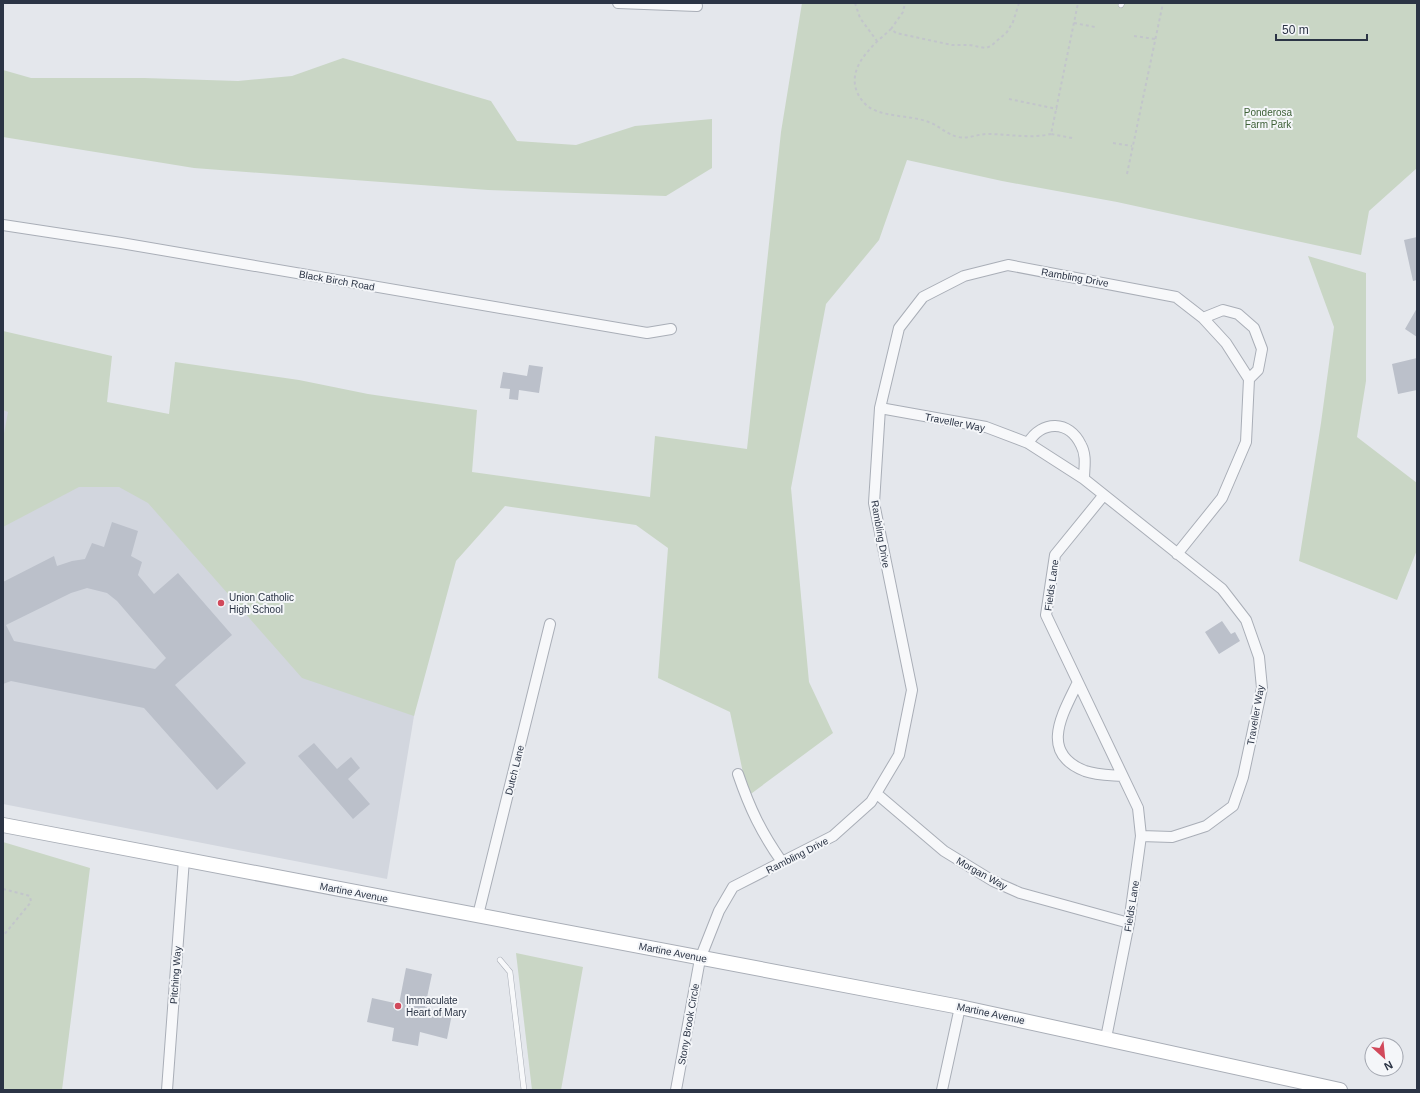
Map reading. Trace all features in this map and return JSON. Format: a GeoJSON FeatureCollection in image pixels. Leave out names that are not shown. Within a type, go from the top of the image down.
{"type":"FeatureCollection","features":[{"type":"Feature","properties":{"kind":"main road","name":"Martine Avenue"},"geometry":{"type":"LineString","coordinates":[[3,825],[960,1006],[1340,1090]]}},
{"type":"Feature","properties":{"kind":"street"},"geometry":{"type":"LineString","coordinates":[[618,3],[697,6]]}},
{"type":"Feature","properties":{"kind":"street","name":"Black Birch Road"},"geometry":{"type":"LineString","coordinates":[[3,225],[128,244],[647,334],[671,329]]}},
{"type":"Feature","properties":{"kind":"street","name":"Rambling Drive"},"geometry":{"type":"LineString","coordinates":[[701,957],[719,911],[733,887],[833,836],[871,802],[899,755],[912,690],[874,503],[880,408],[899,328],[923,297],[964,276],[1008,265],[1176,297],[1202,318],[1226,343],[1248,379]]}},
{"type":"Feature","properties":{"kind":"street"},"geometry":{"type":"LineString","coordinates":[[1177,554],[1222,498],[1246,442],[1248,379],[1258,370],[1262,349],[1254,328],[1238,314],[1223,310],[1202,318]]}},
{"type":"Feature","properties":{"kind":"street","name":"Traveller Way"},"geometry":{"type":"LineString","coordinates":[[880,408],[986,427],[1028,443],[1084,480],[1222,589],[1246,620],[1259,657],[1262,688],[1243,777],[1233,806],[1206,826],[1172,837],[1141,836]]}},
{"type":"Feature","properties":{"kind":"street"},"geometry":{"type":"LineString","coordinates":[[1028,443],[1033,435],[1042,428],[1063,427],[1073,434],[1082,446],[1085,459],[1084,480]]}},
{"type":"Feature","properties":{"kind":"street","name":"Fields Lane"},"geometry":{"type":"LineString","coordinates":[[1103,496],[1055,555],[1046,615],[1077,684],[1138,808],[1141,836],[1129,923],[1106,1038]]}},
{"type":"Feature","properties":{"kind":"street","name":"Dutch Lane"},"geometry":{"type":"LineString","coordinates":[[478,915],[550,624]]}},
{"type":"Feature","properties":{"kind":"street"},"geometry":{"type":"LineString","coordinates":[[1077,684],[1060,719],[1057,731],[1061,748],[1067,761],[1086,771],[1122,776]]}},
{"type":"Feature","properties":{"kind":"street"},"geometry":{"type":"LineString","coordinates":[[738,774],[749,808],[762,832],[782,862]]}},
{"type":"Feature","properties":{"kind":"street","name":"Morgan Way"},"geometry":{"type":"LineString","coordinates":[[877,794],[944,851],[994,881],[1020,893],[1129,923]]}},
{"type":"Feature","properties":{"kind":"street","name":"Pitching Way"},"geometry":{"type":"LineString","coordinates":[[167,1090],[184,859]]}},
{"type":"Feature","properties":{"kind":"street","name":"Stony Brook Circle"},"geometry":{"type":"LineString","coordinates":[[676,1090],[701,957]]}},
{"type":"Feature","properties":{"kind":"street"},"geometry":{"type":"LineString","coordinates":[[942,1090],[960,1006]]}},
{"type":"Feature","properties":{"kind":"lane"},"geometry":{"type":"LineString","coordinates":[[500,960],[510,972],[524,1090]]}},
{"type":"Feature","properties":{"kind":"path"},"geometry":{"type":"LineString","coordinates":[[855,3],[862,22],[877,41]]}},
{"type":"Feature","properties":{"kind":"path"},"geometry":{"type":"LineString","coordinates":[[905,3],[903,12],[891,29],[877,41],[857,67],[854,80],[861,100],[871,109],[931,123],[947,134],[960,137],[973,137],[986,134],[1037,137],[1051,134],[1072,138]]}},
{"type":"Feature","properties":{"kind":"path"},"geometry":{"type":"LineString","coordinates":[[891,29],[896,33],[952,45],[969,45],[986,48],[991,46],[1007,32],[1013,22],[1019,3]]}},
{"type":"Feature","properties":{"kind":"path"},"geometry":{"type":"LineString","coordinates":[[1051,134],[1078,3]]}},
{"type":"Feature","properties":{"kind":"path"},"geometry":{"type":"LineString","coordinates":[[1127,174],[1162,3]]}},
{"type":"Feature","properties":{"kind":"path"},"geometry":{"type":"LineString","coordinates":[[1074,23],[1095,27]]}},
{"type":"Feature","properties":{"kind":"path"},"geometry":{"type":"LineString","coordinates":[[1134,36],[1155,39]]}},
{"type":"Feature","properties":{"kind":"path"},"geometry":{"type":"LineString","coordinates":[[1009,99],[1057,109]]}},
{"type":"Feature","properties":{"kind":"path"},"geometry":{"type":"LineString","coordinates":[[1113,143],[1132,146]]}},
{"type":"Feature","properties":{"kind":"path"},"geometry":{"type":"LineString","coordinates":[[3,889],[30,896],[31,902],[3,936]]}},
{"type":"Feature","properties":{"kind":"shaded area","name":"Union Catholic High School"},"geometry":{"type":"Polygon","coordinates":[[[3,410],[432,457],[414,716],[387,879],[3,804],[3,410]]]}},
{"type":"Feature","properties":{"kind":"green space","name":"Ponderosa Farm Park"},"geometry":{"type":"Polygon","coordinates":[[[802,3],[1417,3],[1417,168],[1369,211],[1361,255],[1117,202],[1002,181],[907,160],[879,240],[826,304],[791,488],[809,682],[833,733],[748,796],[730,712],[658,678],[668,548],[636,525],[505,506],[456,561],[414,716],[302,678],[148,503],[119,487],[79,487],[3,527],[3,439],[8,412],[3,410],[3,331],[112,356],[107,402],[169,414],[175,362],[299,380],[368,394],[477,410],[472,472],[650,497],[655,436],[747,449],[781,132],[802,3]]]}},
{"type":"Feature","properties":{"kind":"green space"},"geometry":{"type":"Polygon","coordinates":[[[343,58],[491,101],[517,141],[576,145],[635,126],[712,119],[712,168],[666,196],[488,190],[194,168],[3,137],[3,70],[31,78],[144,78],[238,81],[292,76],[343,58]]]}},
{"type":"Feature","properties":{"kind":"green space"},"geometry":{"type":"Polygon","coordinates":[[[1308,256],[1366,273],[1366,381],[1357,437],[1417,483],[1417,550],[1397,600],[1299,561],[1321,423],[1334,327],[1308,256]]]}},
{"type":"Feature","properties":{"kind":"green space"},"geometry":{"type":"Polygon","coordinates":[[[3,842],[90,868],[62,1090],[3,1090],[3,842]]]}},
{"type":"Feature","properties":{"kind":"green space"},"geometry":{"type":"Polygon","coordinates":[[[516,953],[583,967],[561,1090],[532,1090],[516,953]]]}},
{"type":"Feature","properties":{"kind":"building"},"geometry":{"type":"Polygon","coordinates":[[[1417,237],[1417,280],[1413,281],[1404,240],[1417,237]]]}},
{"type":"Feature","properties":{"kind":"building"},"geometry":{"type":"Polygon","coordinates":[[[1417,308],[1417,337],[1405,329],[1417,308]]]}},
{"type":"Feature","properties":{"kind":"building"},"geometry":{"type":"Polygon","coordinates":[[[1417,358],[1417,390],[1398,394],[1392,364],[1417,358]]]}},
{"type":"Feature","properties":{"kind":"building"},"geometry":{"type":"Polygon","coordinates":[[[529,365],[543,367],[539,393],[519,390],[518,400],[509,399],[510,389],[500,388],[503,372],[527,376],[529,365]]]}},
{"type":"Feature","properties":{"kind":"building"},"geometry":{"type":"Polygon","coordinates":[[[112,522],[138,531],[131,556],[142,562],[138,575],[154,594],[178,573],[232,635],[175,685],[246,763],[217,790],[144,708],[11,681],[3,684],[3,582],[54,556],[57,566],[72,561],[85,559],[92,543],[104,547],[112,522]],[[87,588],[71,593],[6,625],[14,641],[155,669],[166,658],[117,601],[107,593],[87,588]]]}},
{"type":"Feature","properties":{"kind":"building"},"geometry":{"type":"Polygon","coordinates":[[[1222,621],[1231,634],[1235,632],[1240,641],[1219,654],[1205,632],[1222,621]]]}},
{"type":"Feature","properties":{"kind":"building"},"geometry":{"type":"Polygon","coordinates":[[[314,743],[337,769],[351,757],[360,768],[348,779],[370,804],[353,819],[298,756],[314,743]]]}},
{"type":"Feature","properties":{"kind":"building","name":"Immaculate Heart of Mary"},"geometry":{"type":"Polygon","coordinates":[[[406,968],[432,974],[425,1007],[452,1014],[447,1039],[420,1032],[418,1046],[392,1041],[394,1028],[367,1022],[372,998],[399,1004],[406,968]]]}},
{"type":"Feature","properties":{"kind":"place","name":"Union Catholic High School"},"geometry":{"type":"Point","coordinates":[221,603]}},
{"type":"Feature","properties":{"kind":"place","name":"Immaculate Heart of Mary"},"geometry":{"type":"Point","coordinates":[398,1006]}}]}
